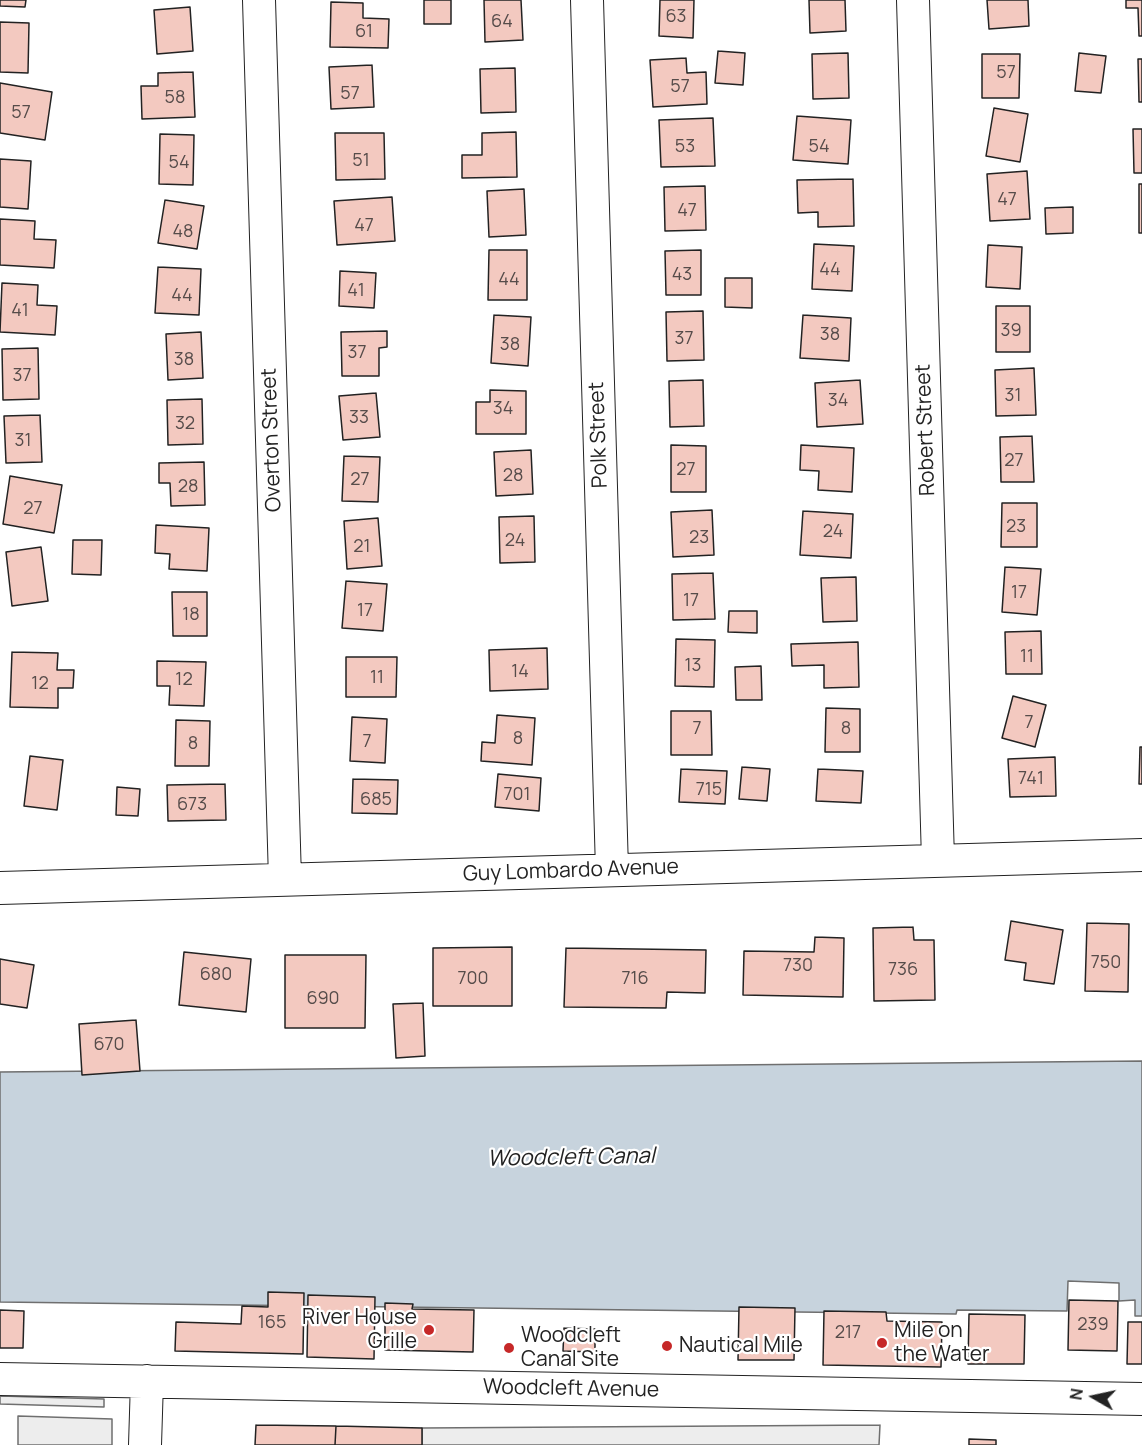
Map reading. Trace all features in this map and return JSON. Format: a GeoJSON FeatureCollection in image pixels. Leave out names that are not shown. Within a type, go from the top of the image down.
{"type":"FeatureCollection","features":[{"type":"Feature","properties":{"kind":"street","name":"Overton Street"},"geometry":{"type":"LineString","coordinates":[[259,0],[285,879]]}},
{"type":"Feature","properties":{"kind":"street","name":"Polk Street"},"geometry":{"type":"LineString","coordinates":[[587,0],[612,870]]}},
{"type":"Feature","properties":{"kind":"street","name":"Robert Street"},"geometry":{"type":"LineString","coordinates":[[913,0],[938,860]]}},
{"type":"Feature","properties":{"kind":"street","name":"Guy Lombardo Avenue"},"geometry":{"type":"LineString","coordinates":[[0,888],[1142,855]]}},
{"type":"Feature","properties":{"kind":"street","name":"Woodcleft Avenue"},"geometry":{"type":"LineString","coordinates":[[0,1379],[1142,1400]]}},
{"type":"Feature","properties":{"kind":"street"},"geometry":{"type":"LineString","coordinates":[[146,1445],[147,1381]]}},
{"type":"Feature","properties":{"kind":"shaded area"},"geometry":{"type":"Polygon","coordinates":[[[0,1396],[104,1399],[104,1407],[0,1404],[0,1396]]]}},
{"type":"Feature","properties":{"kind":"shaded area"},"geometry":{"type":"Polygon","coordinates":[[[18,1416],[112,1419],[112,1445],[18,1445],[18,1416]]]}},
{"type":"Feature","properties":{"kind":"shaded area"},"geometry":{"type":"Polygon","coordinates":[[[880,1425],[879,1445],[422,1445],[422,1428],[880,1425]]]}},
{"type":"Feature","properties":{"kind":"water","name":"Woodcleft Canal"},"geometry":{"type":"Polygon","coordinates":[[[1142,1061],[1142,1316],[1135,1316],[1135,1300],[1119,1301],[1119,1283],[1068,1281],[1067,1311],[957,1310],[956,1314],[0,1302],[0,1072],[1142,1061]]]}},
{"type":"Feature","properties":{"kind":"building"},"geometry":{"type":"Polygon","coordinates":[[[0,0],[26,0],[25,7],[0,6],[0,0]]]}},
{"type":"Feature","properties":{"kind":"building"},"geometry":{"type":"Polygon","coordinates":[[[424,0],[451,0],[451,24],[424,24],[424,0]]]}},
{"type":"Feature","properties":{"kind":"building"},"geometry":{"type":"Polygon","coordinates":[[[484,0],[521,0],[523,40],[485,42],[484,0]]]}},
{"type":"Feature","properties":{"kind":"building"},"geometry":{"type":"Polygon","coordinates":[[[660,0],[694,0],[693,38],[659,36],[660,0]]]}},
{"type":"Feature","properties":{"kind":"building"},"geometry":{"type":"Polygon","coordinates":[[[809,0],[845,0],[846,31],[810,33],[809,0]]]}},
{"type":"Feature","properties":{"kind":"building"},"geometry":{"type":"Polygon","coordinates":[[[987,0],[1028,0],[1029,26],[989,29],[987,0]]]}},
{"type":"Feature","properties":{"kind":"building"},"geometry":{"type":"Polygon","coordinates":[[[1126,0],[1142,0],[1142,36],[1139,36],[1138,8],[1126,8],[1126,0]]]}},
{"type":"Feature","properties":{"kind":"building"},"geometry":{"type":"Polygon","coordinates":[[[331,2],[363,3],[363,18],[389,19],[388,48],[330,47],[331,2]]]}},
{"type":"Feature","properties":{"kind":"building"},"geometry":{"type":"Polygon","coordinates":[[[190,7],[193,51],[157,54],[154,10],[190,7]]]}},
{"type":"Feature","properties":{"kind":"building"},"geometry":{"type":"Polygon","coordinates":[[[0,22],[29,23],[28,73],[0,72],[0,22]]]}},
{"type":"Feature","properties":{"kind":"building"},"geometry":{"type":"Polygon","coordinates":[[[718,51],[745,53],[743,85],[715,83],[718,51]]]}},
{"type":"Feature","properties":{"kind":"building"},"geometry":{"type":"Polygon","coordinates":[[[848,53],[849,98],[813,99],[812,54],[848,53]]]}},
{"type":"Feature","properties":{"kind":"building"},"geometry":{"type":"Polygon","coordinates":[[[1079,53],[1106,56],[1101,93],[1075,91],[1079,53]]]}},
{"type":"Feature","properties":{"kind":"building"},"geometry":{"type":"Polygon","coordinates":[[[982,54],[1020,54],[1019,98],[982,98],[982,54]]]}},
{"type":"Feature","properties":{"kind":"building"},"geometry":{"type":"Polygon","coordinates":[[[686,58],[687,73],[706,72],[707,104],[653,107],[650,60],[686,58]]]}},
{"type":"Feature","properties":{"kind":"building"},"geometry":{"type":"Polygon","coordinates":[[[1138,59],[1142,59],[1142,102],[1139,102],[1138,59]]]}},
{"type":"Feature","properties":{"kind":"building"},"geometry":{"type":"Polygon","coordinates":[[[372,65],[374,107],[331,109],[329,67],[372,65]]]}},
{"type":"Feature","properties":{"kind":"building"},"geometry":{"type":"Polygon","coordinates":[[[515,68],[516,112],[481,113],[480,69],[515,68]]]}},
{"type":"Feature","properties":{"kind":"building"},"geometry":{"type":"Polygon","coordinates":[[[193,72],[195,117],[142,119],[141,86],[158,86],[158,73],[193,72]]]}},
{"type":"Feature","properties":{"kind":"building"},"geometry":{"type":"Polygon","coordinates":[[[0,83],[52,92],[45,140],[0,133],[0,83]]]}},
{"type":"Feature","properties":{"kind":"building"},"geometry":{"type":"Polygon","coordinates":[[[994,108],[1028,114],[1020,162],[986,156],[994,108]]]}},
{"type":"Feature","properties":{"kind":"building"},"geometry":{"type":"Polygon","coordinates":[[[797,116],[851,120],[848,164],[793,160],[797,116]]]}},
{"type":"Feature","properties":{"kind":"building"},"geometry":{"type":"Polygon","coordinates":[[[713,118],[715,166],[661,167],[659,120],[713,118]]]}},
{"type":"Feature","properties":{"kind":"building"},"geometry":{"type":"Polygon","coordinates":[[[1133,129],[1142,129],[1142,173],[1134,173],[1133,129]]]}},
{"type":"Feature","properties":{"kind":"building"},"geometry":{"type":"Polygon","coordinates":[[[516,132],[517,177],[462,178],[462,155],[482,155],[482,133],[516,132]]]}},
{"type":"Feature","properties":{"kind":"building"},"geometry":{"type":"Polygon","coordinates":[[[335,133],[384,133],[385,179],[336,180],[335,133]]]}},
{"type":"Feature","properties":{"kind":"building"},"geometry":{"type":"Polygon","coordinates":[[[160,134],[194,135],[193,185],[159,184],[160,134]]]}},
{"type":"Feature","properties":{"kind":"building"},"geometry":{"type":"Polygon","coordinates":[[[0,159],[31,161],[28,209],[0,207],[0,159]]]}},
{"type":"Feature","properties":{"kind":"building"},"geometry":{"type":"Polygon","coordinates":[[[1027,171],[1030,219],[990,221],[987,174],[1027,171]]]}},
{"type":"Feature","properties":{"kind":"building"},"geometry":{"type":"Polygon","coordinates":[[[853,179],[854,226],[818,227],[818,212],[798,213],[797,180],[853,179]]]}},
{"type":"Feature","properties":{"kind":"building"},"geometry":{"type":"Polygon","coordinates":[[[1139,184],[1142,184],[1142,233],[1139,233],[1139,184]]]}},
{"type":"Feature","properties":{"kind":"building"},"geometry":{"type":"Polygon","coordinates":[[[705,186],[706,230],[665,231],[664,187],[705,186]]]}},
{"type":"Feature","properties":{"kind":"building"},"geometry":{"type":"Polygon","coordinates":[[[524,189],[526,235],[489,237],[487,191],[524,189]]]}},
{"type":"Feature","properties":{"kind":"building"},"geometry":{"type":"Polygon","coordinates":[[[392,197],[395,241],[337,245],[334,201],[392,197]]]}},
{"type":"Feature","properties":{"kind":"building"},"geometry":{"type":"Polygon","coordinates":[[[165,200],[204,206],[197,249],[158,243],[165,200]]]}},
{"type":"Feature","properties":{"kind":"building"},"geometry":{"type":"Polygon","coordinates":[[[1073,207],[1073,233],[1046,234],[1045,208],[1073,207]]]}},
{"type":"Feature","properties":{"kind":"building"},"geometry":{"type":"Polygon","coordinates":[[[0,219],[35,221],[34,239],[56,240],[54,268],[0,265],[0,219]]]}},
{"type":"Feature","properties":{"kind":"building"},"geometry":{"type":"Polygon","coordinates":[[[814,244],[854,246],[852,291],[812,289],[814,244]]]}},
{"type":"Feature","properties":{"kind":"building"},"geometry":{"type":"Polygon","coordinates":[[[988,245],[1022,247],[1020,289],[986,287],[988,245]]]}},
{"type":"Feature","properties":{"kind":"building"},"geometry":{"type":"Polygon","coordinates":[[[489,250],[527,250],[527,300],[488,300],[489,250]]]}},
{"type":"Feature","properties":{"kind":"building"},"geometry":{"type":"Polygon","coordinates":[[[701,250],[701,295],[666,295],[665,251],[701,250]]]}},
{"type":"Feature","properties":{"kind":"building"},"geometry":{"type":"Polygon","coordinates":[[[158,267],[201,269],[199,315],[155,313],[158,267]]]}},
{"type":"Feature","properties":{"kind":"building"},"geometry":{"type":"Polygon","coordinates":[[[340,271],[376,273],[374,308],[339,306],[340,271]]]}},
{"type":"Feature","properties":{"kind":"building"},"geometry":{"type":"Polygon","coordinates":[[[725,278],[752,278],[752,308],[725,307],[725,278]]]}},
{"type":"Feature","properties":{"kind":"building"},"geometry":{"type":"Polygon","coordinates":[[[2,283],[38,285],[37,305],[57,306],[55,335],[0,332],[2,283]]]}},
{"type":"Feature","properties":{"kind":"building"},"geometry":{"type":"Polygon","coordinates":[[[996,306],[1030,306],[1030,352],[996,352],[996,306]]]}},
{"type":"Feature","properties":{"kind":"building"},"geometry":{"type":"Polygon","coordinates":[[[703,311],[704,360],[667,361],[666,312],[703,311]]]}},
{"type":"Feature","properties":{"kind":"building"},"geometry":{"type":"Polygon","coordinates":[[[494,315],[531,317],[528,366],[491,363],[494,315]]]}},
{"type":"Feature","properties":{"kind":"building"},"geometry":{"type":"Polygon","coordinates":[[[803,315],[851,318],[849,361],[800,358],[803,315]]]}},
{"type":"Feature","properties":{"kind":"building"},"geometry":{"type":"Polygon","coordinates":[[[387,331],[387,347],[379,348],[379,376],[342,376],[341,332],[387,331]]]}},
{"type":"Feature","properties":{"kind":"building"},"geometry":{"type":"Polygon","coordinates":[[[201,332],[203,378],[168,380],[166,334],[201,332]]]}},
{"type":"Feature","properties":{"kind":"building"},"geometry":{"type":"Polygon","coordinates":[[[38,348],[39,399],[3,400],[2,349],[38,348]]]}},
{"type":"Feature","properties":{"kind":"building"},"geometry":{"type":"Polygon","coordinates":[[[1034,368],[1036,415],[996,416],[995,370],[1034,368]]]}},
{"type":"Feature","properties":{"kind":"building"},"geometry":{"type":"Polygon","coordinates":[[[703,380],[704,426],[670,427],[669,381],[703,380]]]}},
{"type":"Feature","properties":{"kind":"building"},"geometry":{"type":"Polygon","coordinates":[[[860,380],[863,424],[817,427],[815,383],[860,380]]]}},
{"type":"Feature","properties":{"kind":"building"},"geometry":{"type":"Polygon","coordinates":[[[490,390],[526,391],[526,434],[476,434],[476,402],[490,402],[490,390]]]}},
{"type":"Feature","properties":{"kind":"building"},"geometry":{"type":"Polygon","coordinates":[[[376,393],[380,437],[343,440],[339,396],[376,393]]]}},
{"type":"Feature","properties":{"kind":"building"},"geometry":{"type":"Polygon","coordinates":[[[202,399],[203,444],[168,445],[167,400],[202,399]]]}},
{"type":"Feature","properties":{"kind":"building"},"geometry":{"type":"Polygon","coordinates":[[[40,415],[42,462],[6,463],[4,416],[40,415]]]}},
{"type":"Feature","properties":{"kind":"building"},"geometry":{"type":"Polygon","coordinates":[[[1032,436],[1034,482],[1001,482],[1000,437],[1032,436]]]}},
{"type":"Feature","properties":{"kind":"building"},"geometry":{"type":"Polygon","coordinates":[[[671,445],[706,446],[706,492],[671,492],[671,445]]]}},
{"type":"Feature","properties":{"kind":"building"},"geometry":{"type":"Polygon","coordinates":[[[801,445],[854,448],[852,492],[818,490],[819,471],[800,470],[801,445]]]}},
{"type":"Feature","properties":{"kind":"building"},"geometry":{"type":"Polygon","coordinates":[[[531,450],[533,494],[496,496],[494,452],[531,450]]]}},
{"type":"Feature","properties":{"kind":"building"},"geometry":{"type":"Polygon","coordinates":[[[344,456],[380,457],[378,502],[342,501],[344,456]]]}},
{"type":"Feature","properties":{"kind":"building"},"geometry":{"type":"Polygon","coordinates":[[[204,462],[205,505],[171,506],[170,483],[159,483],[159,463],[204,462]]]}},
{"type":"Feature","properties":{"kind":"building"},"geometry":{"type":"Polygon","coordinates":[[[10,476],[62,485],[54,533],[3,524],[10,476]]]}},
{"type":"Feature","properties":{"kind":"building"},"geometry":{"type":"Polygon","coordinates":[[[1002,503],[1037,503],[1037,547],[1001,547],[1002,503]]]}},
{"type":"Feature","properties":{"kind":"building"},"geometry":{"type":"Polygon","coordinates":[[[712,510],[714,555],[673,557],[671,512],[712,510]]]}},
{"type":"Feature","properties":{"kind":"building"},"geometry":{"type":"Polygon","coordinates":[[[803,511],[853,514],[851,558],[800,555],[803,511]]]}},
{"type":"Feature","properties":{"kind":"building"},"geometry":{"type":"Polygon","coordinates":[[[534,516],[535,562],[500,563],[499,517],[534,516]]]}},
{"type":"Feature","properties":{"kind":"building"},"geometry":{"type":"Polygon","coordinates":[[[378,518],[382,566],[347,569],[344,521],[378,518]]]}},
{"type":"Feature","properties":{"kind":"building"},"geometry":{"type":"Polygon","coordinates":[[[156,525],[209,528],[207,571],[169,569],[170,554],[155,553],[156,525]]]}},
{"type":"Feature","properties":{"kind":"building"},"geometry":{"type":"Polygon","coordinates":[[[73,540],[102,540],[101,575],[72,574],[73,540]]]}},
{"type":"Feature","properties":{"kind":"building"},"geometry":{"type":"Polygon","coordinates":[[[41,547],[48,601],[12,606],[6,552],[41,547]]]}},
{"type":"Feature","properties":{"kind":"building"},"geometry":{"type":"Polygon","coordinates":[[[1005,567],[1041,569],[1037,615],[1002,612],[1005,567]]]}},
{"type":"Feature","properties":{"kind":"building"},"geometry":{"type":"Polygon","coordinates":[[[713,573],[715,619],[673,620],[672,574],[713,573]]]}},
{"type":"Feature","properties":{"kind":"building"},"geometry":{"type":"Polygon","coordinates":[[[856,577],[857,621],[823,622],[821,578],[856,577]]]}},
{"type":"Feature","properties":{"kind":"building"},"geometry":{"type":"Polygon","coordinates":[[[346,581],[387,584],[383,631],[342,628],[346,581]]]}},
{"type":"Feature","properties":{"kind":"building"},"geometry":{"type":"Polygon","coordinates":[[[172,592],[207,592],[207,636],[173,636],[172,592]]]}},
{"type":"Feature","properties":{"kind":"building"},"geometry":{"type":"Polygon","coordinates":[[[729,611],[757,611],[757,633],[728,632],[729,611]]]}},
{"type":"Feature","properties":{"kind":"building"},"geometry":{"type":"Polygon","coordinates":[[[1041,631],[1042,674],[1006,674],[1005,632],[1041,631]]]}},
{"type":"Feature","properties":{"kind":"building"},"geometry":{"type":"Polygon","coordinates":[[[676,639],[715,640],[714,687],[675,686],[676,639]]]}},
{"type":"Feature","properties":{"kind":"building"},"geometry":{"type":"Polygon","coordinates":[[[858,642],[859,687],[824,688],[824,665],[792,666],[791,644],[858,642]]]}},
{"type":"Feature","properties":{"kind":"building"},"geometry":{"type":"Polygon","coordinates":[[[547,648],[548,689],[490,691],[489,650],[547,648]]]}},
{"type":"Feature","properties":{"kind":"building"},"geometry":{"type":"Polygon","coordinates":[[[12,652],[58,653],[57,670],[74,670],[73,688],[58,688],[58,708],[10,707],[12,652]]]}},
{"type":"Feature","properties":{"kind":"building"},"geometry":{"type":"Polygon","coordinates":[[[346,657],[397,657],[396,697],[346,697],[346,657]]]}},
{"type":"Feature","properties":{"kind":"building"},"geometry":{"type":"Polygon","coordinates":[[[157,661],[206,662],[204,706],[169,705],[170,686],[157,686],[157,661]]]}},
{"type":"Feature","properties":{"kind":"building"},"geometry":{"type":"Polygon","coordinates":[[[761,666],[762,700],[736,700],[735,667],[761,666]]]}},
{"type":"Feature","properties":{"kind":"building"},"geometry":{"type":"Polygon","coordinates":[[[1013,696],[1046,705],[1035,747],[1002,738],[1013,696]]]}},
{"type":"Feature","properties":{"kind":"building"},"geometry":{"type":"Polygon","coordinates":[[[826,708],[860,709],[860,752],[825,752],[826,708]]]}},
{"type":"Feature","properties":{"kind":"building"},"geometry":{"type":"Polygon","coordinates":[[[671,711],[711,711],[712,755],[671,755],[671,711]]]}},
{"type":"Feature","properties":{"kind":"building"},"geometry":{"type":"Polygon","coordinates":[[[497,715],[535,718],[532,765],[481,761],[482,742],[495,743],[497,715]]]}},
{"type":"Feature","properties":{"kind":"building"},"geometry":{"type":"Polygon","coordinates":[[[352,717],[387,719],[385,763],[350,761],[352,717]]]}},
{"type":"Feature","properties":{"kind":"building"},"geometry":{"type":"Polygon","coordinates":[[[176,720],[210,721],[209,766],[175,766],[176,720]]]}},
{"type":"Feature","properties":{"kind":"building"},"geometry":{"type":"Polygon","coordinates":[[[1140,747],[1142,747],[1142,784],[1139,784],[1140,747]]]}},
{"type":"Feature","properties":{"kind":"building"},"geometry":{"type":"Polygon","coordinates":[[[30,756],[63,760],[57,810],[24,806],[30,756]]]}},
{"type":"Feature","properties":{"kind":"building"},"geometry":{"type":"Polygon","coordinates":[[[1055,757],[1056,796],[1010,797],[1008,759],[1055,757]]]}},
{"type":"Feature","properties":{"kind":"building"},"geometry":{"type":"Polygon","coordinates":[[[742,767],[770,769],[767,801],[739,799],[742,767]]]}},
{"type":"Feature","properties":{"kind":"building"},"geometry":{"type":"Polygon","coordinates":[[[681,769],[727,771],[725,804],[679,802],[681,769]]]}},
{"type":"Feature","properties":{"kind":"building"},"geometry":{"type":"Polygon","coordinates":[[[818,769],[863,771],[861,803],[816,801],[818,769]]]}},
{"type":"Feature","properties":{"kind":"building"},"geometry":{"type":"Polygon","coordinates":[[[498,774],[541,778],[539,811],[495,807],[498,774]]]}},
{"type":"Feature","properties":{"kind":"building"},"geometry":{"type":"Polygon","coordinates":[[[353,779],[398,780],[397,814],[352,813],[353,779]]]}},
{"type":"Feature","properties":{"kind":"building"},"geometry":{"type":"Polygon","coordinates":[[[225,784],[226,820],[168,821],[167,785],[225,784]]]}},
{"type":"Feature","properties":{"kind":"building"},"geometry":{"type":"Polygon","coordinates":[[[117,787],[140,789],[138,816],[116,815],[117,787]]]}},
{"type":"Feature","properties":{"kind":"building"},"geometry":{"type":"Polygon","coordinates":[[[1011,921],[1063,930],[1054,984],[1024,980],[1026,963],[1005,960],[1011,921]]]}},
{"type":"Feature","properties":{"kind":"building"},"geometry":{"type":"Polygon","coordinates":[[[1087,923],[1129,924],[1128,992],[1085,991],[1087,923]]]}},
{"type":"Feature","properties":{"kind":"building"},"geometry":{"type":"Polygon","coordinates":[[[913,927],[914,940],[934,940],[935,1000],[874,1001],[873,928],[913,927]]]}},
{"type":"Feature","properties":{"kind":"building"},"geometry":{"type":"Polygon","coordinates":[[[815,937],[844,938],[843,997],[743,995],[744,951],[814,952],[815,937]]]}},
{"type":"Feature","properties":{"kind":"building"},"geometry":{"type":"Polygon","coordinates":[[[512,947],[512,1006],[433,1006],[433,948],[512,947]]]}},
{"type":"Feature","properties":{"kind":"building"},"geometry":{"type":"Polygon","coordinates":[[[566,948],[706,950],[705,993],[667,992],[666,1008],[564,1007],[566,948]]]}},
{"type":"Feature","properties":{"kind":"building"},"geometry":{"type":"Polygon","coordinates":[[[184,952],[251,959],[246,1012],[179,1005],[184,952]]]}},
{"type":"Feature","properties":{"kind":"building"},"geometry":{"type":"Polygon","coordinates":[[[285,955],[366,955],[365,1028],[285,1028],[285,955]]]}},
{"type":"Feature","properties":{"kind":"building"},"geometry":{"type":"Polygon","coordinates":[[[0,959],[34,965],[27,1008],[0,1004],[0,959]]]}},
{"type":"Feature","properties":{"kind":"building"},"geometry":{"type":"Polygon","coordinates":[[[423,1003],[425,1056],[396,1058],[393,1004],[423,1003]]]}},
{"type":"Feature","properties":{"kind":"building"},"geometry":{"type":"Polygon","coordinates":[[[136,1020],[140,1071],[82,1075],[79,1024],[136,1020]]]}},
{"type":"Feature","properties":{"kind":"building"},"geometry":{"type":"Polygon","coordinates":[[[268,1292],[304,1293],[303,1354],[175,1351],[176,1322],[241,1324],[242,1306],[268,1307],[268,1292]]]}},
{"type":"Feature","properties":{"kind":"building"},"geometry":{"type":"Polygon","coordinates":[[[308,1295],[375,1297],[374,1359],[307,1357],[308,1295]]]}},
{"type":"Feature","properties":{"kind":"building"},"geometry":{"type":"Polygon","coordinates":[[[1069,1300],[1118,1301],[1117,1351],[1068,1350],[1069,1300]]]}},
{"type":"Feature","properties":{"kind":"building","name":"River House Grille"},"geometry":{"type":"Polygon","coordinates":[[[385,1303],[413,1304],[412,1309],[474,1310],[473,1352],[385,1350],[385,1303]]]}},
{"type":"Feature","properties":{"kind":"building"},"geometry":{"type":"Polygon","coordinates":[[[739,1307],[795,1308],[794,1360],[738,1360],[739,1307]]]}},
{"type":"Feature","properties":{"kind":"building"},"geometry":{"type":"Polygon","coordinates":[[[0,1310],[24,1311],[23,1348],[0,1348],[0,1310]]]}},
{"type":"Feature","properties":{"kind":"building","name":"Mile on the Water"},"geometry":{"type":"Polygon","coordinates":[[[824,1311],[886,1312],[887,1321],[942,1322],[941,1367],[823,1365],[824,1311]]]}},
{"type":"Feature","properties":{"kind":"building"},"geometry":{"type":"Polygon","coordinates":[[[969,1314],[1025,1315],[1024,1364],[968,1364],[969,1314]]]}},
{"type":"Feature","properties":{"kind":"building"},"geometry":{"type":"Polygon","coordinates":[[[1128,1322],[1142,1322],[1142,1364],[1127,1364],[1128,1322]]]}},
{"type":"Feature","properties":{"kind":"building"},"geometry":{"type":"Polygon","coordinates":[[[564,1328],[595,1329],[595,1352],[563,1351],[564,1328]]]}},
{"type":"Feature","properties":{"kind":"building"},"geometry":{"type":"Polygon","coordinates":[[[256,1425],[336,1426],[335,1445],[255,1445],[256,1425]]]}},
{"type":"Feature","properties":{"kind":"building"},"geometry":{"type":"Polygon","coordinates":[[[336,1426],[422,1428],[422,1445],[335,1445],[336,1426]]]}},
{"type":"Feature","properties":{"kind":"building"},"geometry":{"type":"Polygon","coordinates":[[[969,1439],[996,1440],[996,1445],[969,1445],[969,1439]]]}},
{"type":"Feature","properties":{"kind":"place","name":"River House Grille"},"geometry":{"type":"Point","coordinates":[429,1330]}},
{"type":"Feature","properties":{"kind":"place","name":"Mile on the Water"},"geometry":{"type":"Point","coordinates":[882,1343]}},
{"type":"Feature","properties":{"kind":"place","name":"Nautical Mile"},"geometry":{"type":"Point","coordinates":[667,1346]}},
{"type":"Feature","properties":{"kind":"place","name":"Woodcleft Canal Site"},"geometry":{"type":"Point","coordinates":[509,1348]}}]}
